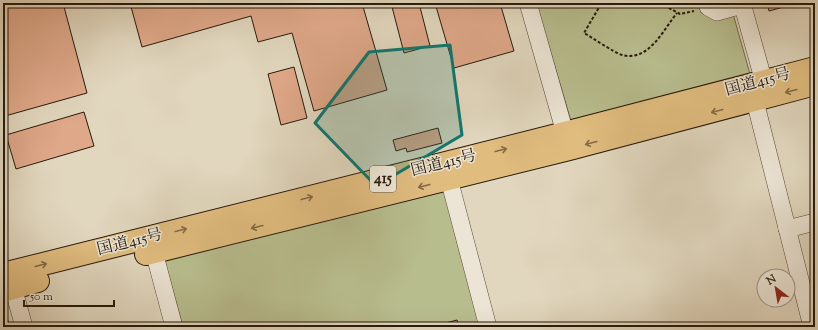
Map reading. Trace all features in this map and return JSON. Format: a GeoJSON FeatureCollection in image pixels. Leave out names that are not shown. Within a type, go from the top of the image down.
{"type":"FeatureCollection","features":[{"type":"Feature","properties":{"kind":"highway","name":"国道415号"},"geometry":{"type":"LineString","coordinates":[[6,284],[154,252],[449,179],[762,93],[815,68]]}},
{"type":"Feature","properties":{"kind":"highway","name":"国道415号"},"geometry":{"type":"LineString","coordinates":[[6,284],[565,134],[762,93],[815,84]]}},
{"type":"Feature","properties":{"kind":"street"},"geometry":{"type":"LineString","coordinates":[[528,3],[565,134]]}},
{"type":"Feature","properties":{"kind":"street"},"geometry":{"type":"LineString","coordinates":[[701,7],[708,7],[716,12],[742,4],[762,93],[787,229],[812,327]]}},
{"type":"Feature","properties":{"kind":"street"},"geometry":{"type":"LineString","coordinates":[[449,179],[488,327]]}},
{"type":"Feature","properties":{"kind":"street"},"geometry":{"type":"LineString","coordinates":[[787,229],[815,222]]}},
{"type":"Feature","properties":{"kind":"street"},"geometry":{"type":"LineString","coordinates":[[154,252],[174,327]]}},
{"type":"Feature","properties":{"kind":"street"},"geometry":{"type":"LineString","coordinates":[[6,284],[24,327]]}},
{"type":"Feature","properties":{"kind":"path"},"geometry":{"type":"LineString","coordinates":[[622,3],[600,3],[584,33],[622,55],[641,54],[649,49],[677,13]]}},
{"type":"Feature","properties":{"kind":"path"},"geometry":{"type":"LineString","coordinates":[[660,3],[680,14],[701,7]]}},
{"type":"Feature","properties":{"kind":"highlighted area"},"geometry":{"type":"Polygon","coordinates":[[[450,45],[462,135],[376,186],[315,123],[369,52],[450,45]]]}},
{"type":"Feature","properties":{"kind":"green space"},"geometry":{"type":"Polygon","coordinates":[[[536,3],[730,3],[750,74],[571,121],[536,3]]]}},
{"type":"Feature","properties":{"kind":"green space"},"geometry":{"type":"Polygon","coordinates":[[[445,185],[482,327],[183,327],[164,259],[445,185]]]}},
{"type":"Feature","properties":{"kind":"building"},"geometry":{"type":"Polygon","coordinates":[[[3,3],[63,3],[87,93],[5,116],[3,109],[3,3]]]}},
{"type":"Feature","properties":{"kind":"building"},"geometry":{"type":"Polygon","coordinates":[[[130,3],[362,3],[387,90],[314,111],[292,33],[258,42],[251,16],[142,47],[130,3]]]}},
{"type":"Feature","properties":{"kind":"building"},"geometry":{"type":"Polygon","coordinates":[[[391,3],[419,3],[430,46],[404,53],[391,3]]]}},
{"type":"Feature","properties":{"kind":"building"},"geometry":{"type":"Polygon","coordinates":[[[435,3],[500,3],[514,51],[454,68],[435,3]]]}},
{"type":"Feature","properties":{"kind":"building"},"geometry":{"type":"Polygon","coordinates":[[[767,3],[798,3],[769,11],[767,3]]]}},
{"type":"Feature","properties":{"kind":"building"},"geometry":{"type":"Polygon","coordinates":[[[294,67],[307,118],[281,125],[268,74],[294,67]]]}},
{"type":"Feature","properties":{"kind":"building"},"geometry":{"type":"Polygon","coordinates":[[[84,112],[94,146],[16,169],[6,135],[84,112]]]}},
{"type":"Feature","properties":{"kind":"building"},"geometry":{"type":"Polygon","coordinates":[[[438,128],[442,143],[407,152],[406,148],[396,151],[393,140],[438,128]]]}},
{"type":"Feature","properties":{"kind":"building"},"geometry":{"type":"Polygon","coordinates":[[[7,318],[10,327],[3,327],[3,320],[7,318]]]}},
{"type":"Feature","properties":{"kind":"building"},"geometry":{"type":"Polygon","coordinates":[[[457,320],[459,327],[431,327],[457,320]]]}}]}
